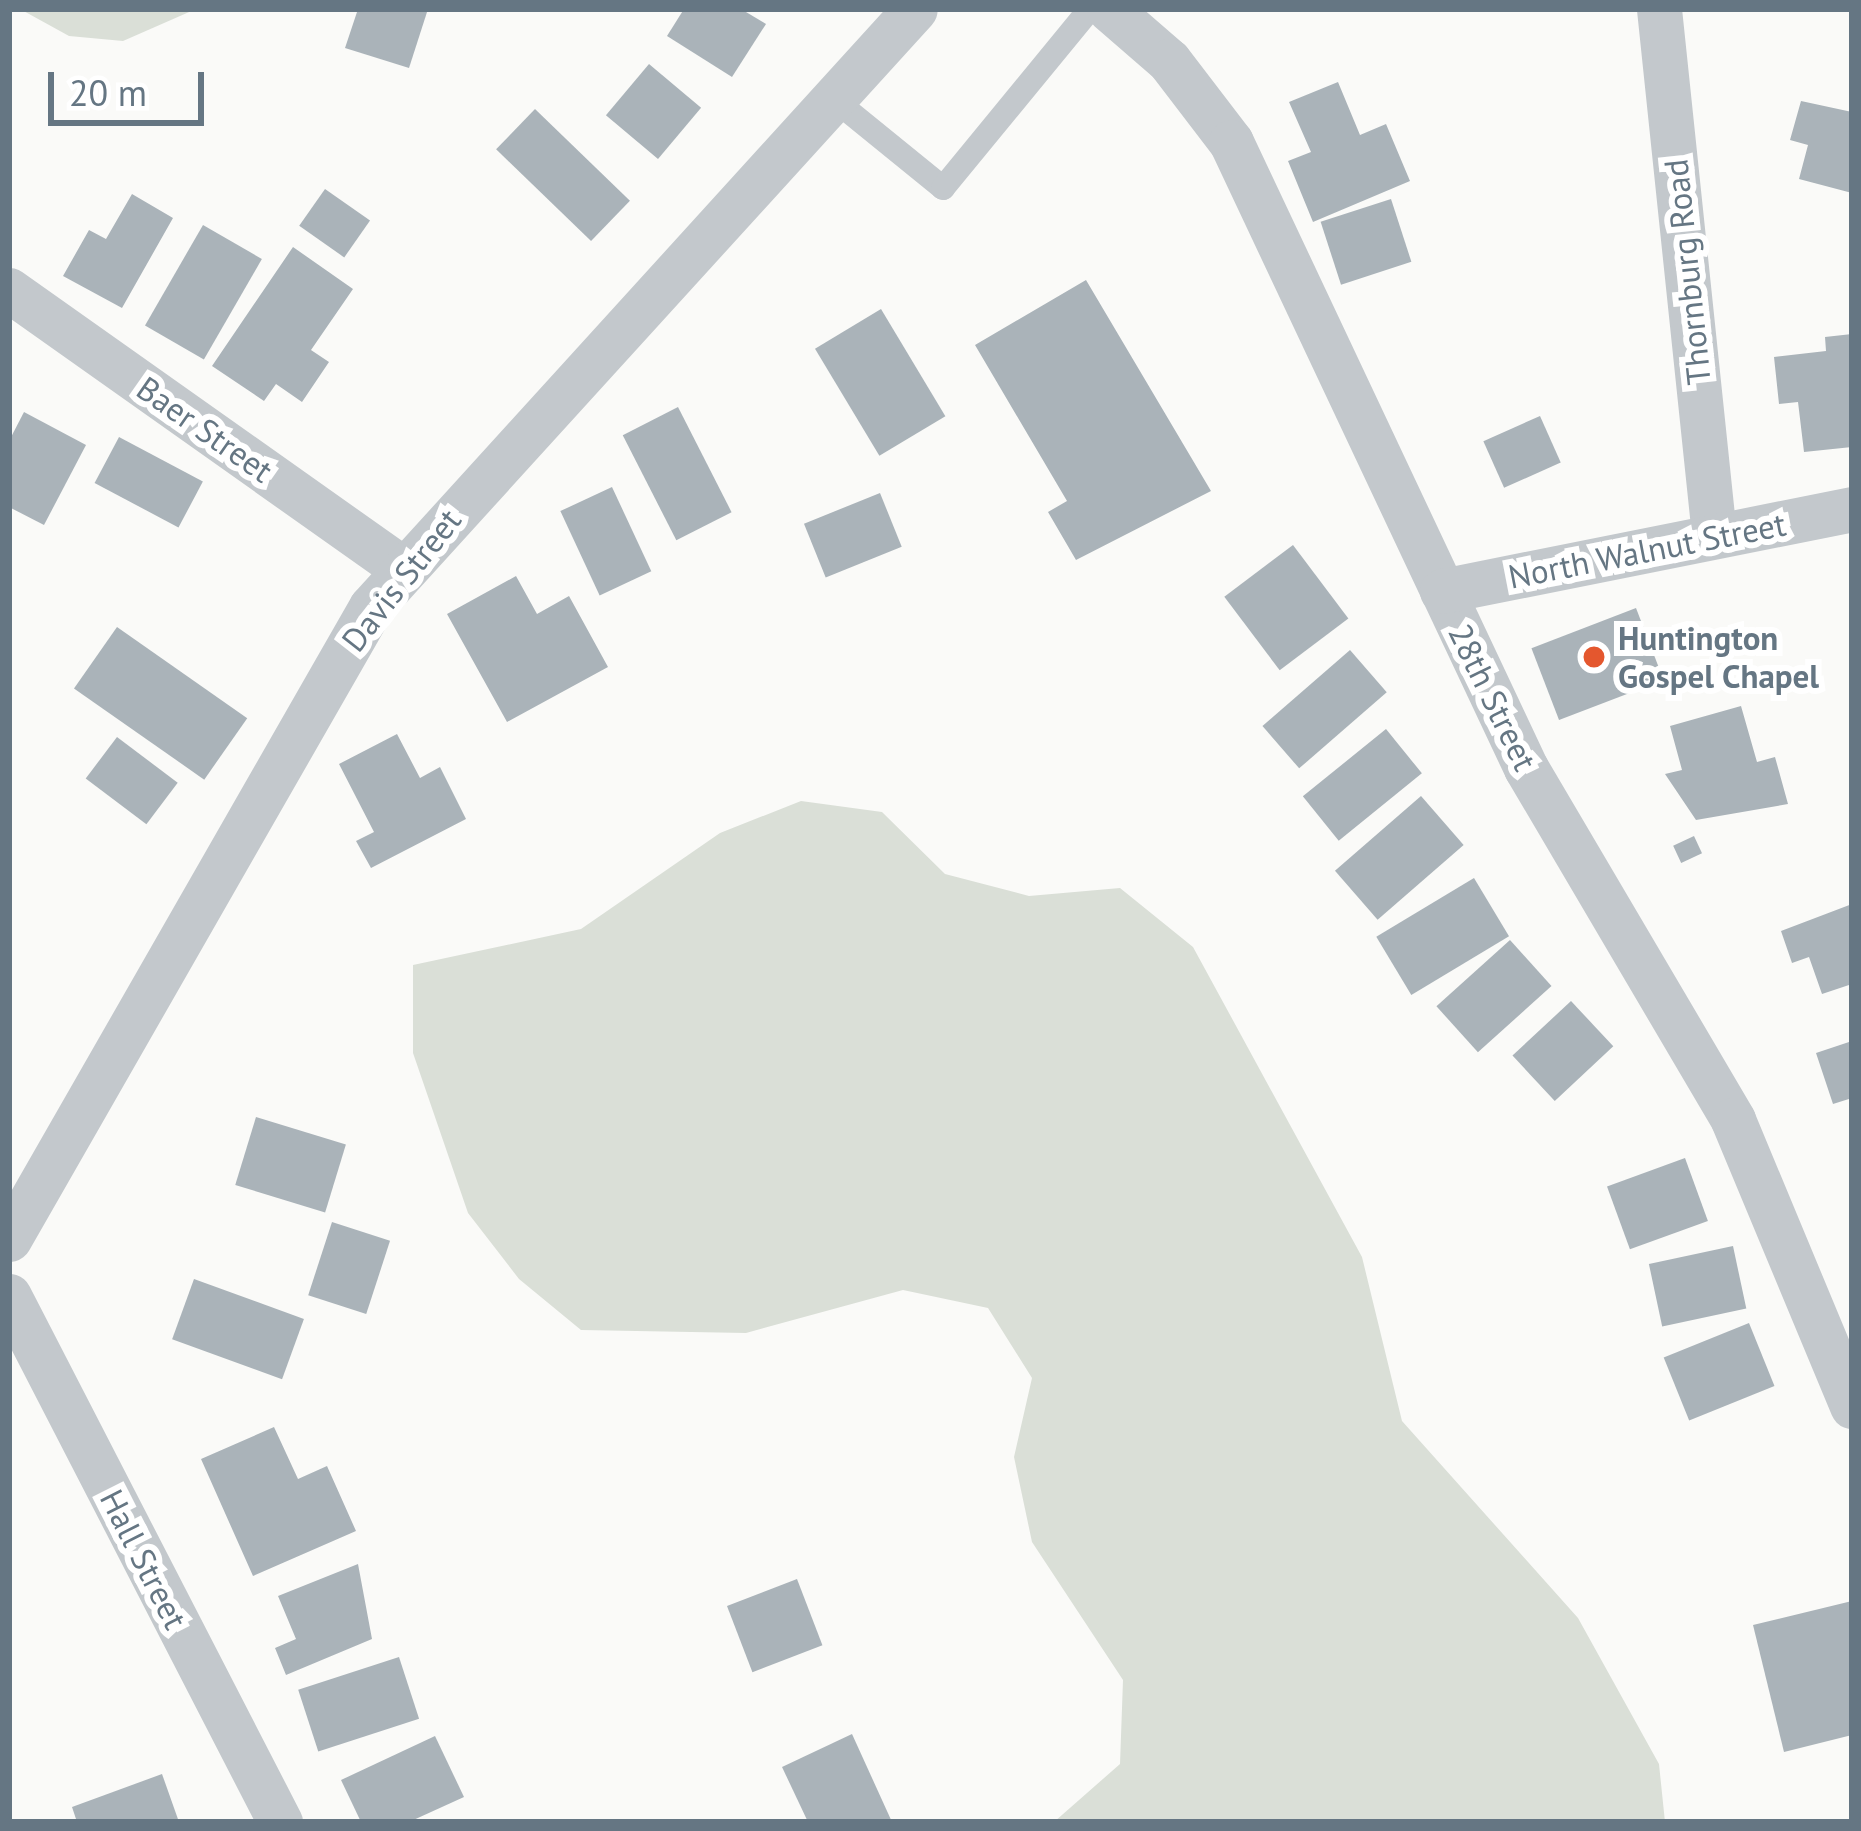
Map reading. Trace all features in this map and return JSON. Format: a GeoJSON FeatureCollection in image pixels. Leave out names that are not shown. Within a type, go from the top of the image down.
{"type":"FeatureCollection","features":[{"type":"Feature","properties":{"kind":"street","name":"Davis Street"},"geometry":{"type":"LineString","coordinates":[[9,1240],[401,568],[915,9]]}},
{"type":"Feature","properties":{"kind":"street","name":"28th Street"},"geometry":{"type":"LineString","coordinates":[[1109,9],[1168,61],[1231,142],[1526,768],[1733,1120],[1844,1360],[1852,1406]]}},
{"type":"Feature","properties":{"kind":"street","name":"Thornburg Road"},"geometry":{"type":"LineString","coordinates":[[1659,9],[1714,536]]}},
{"type":"Feature","properties":{"kind":"street","name":"Baer Street"},"geometry":{"type":"LineString","coordinates":[[9,290],[401,568]]}},
{"type":"Feature","properties":{"kind":"street","name":"North Walnut Street"},"geometry":{"type":"LineString","coordinates":[[1442,591],[1852,509]]}},
{"type":"Feature","properties":{"kind":"street","name":"Hall Street"},"geometry":{"type":"LineString","coordinates":[[9,1297],[280,1822]]}},
{"type":"Feature","properties":{"kind":"lane"},"geometry":{"type":"LineString","coordinates":[[836,100],[943,188],[1090,9]]}},
{"type":"Feature","properties":{"kind":"shaded area"},"geometry":{"type":"Polygon","coordinates":[[[20,9],[196,9],[123,41],[69,36],[20,9]]]}},
{"type":"Feature","properties":{"kind":"shaded area"},"geometry":{"type":"Polygon","coordinates":[[[801,801],[882,812],[945,874],[1029,896],[1120,888],[1193,947],[1362,1257],[1402,1421],[1578,1618],[1659,1764],[1665,1822],[1054,1822],[1120,1764],[1123,1680],[1032,1542],[1014,1457],[1032,1378],[988,1308],[903,1290],[746,1333],[581,1330],[519,1279],[468,1213],[413,1053],[413,965],[581,929],[720,833],[801,801]]]}},
{"type":"Feature","properties":{"kind":"building"},"geometry":{"type":"Polygon","coordinates":[[[358,9],[428,9],[409,68],[345,48],[358,9]]]}},
{"type":"Feature","properties":{"kind":"building"},"geometry":{"type":"Polygon","coordinates":[[[684,9],[741,9],[766,24],[732,77],[667,36],[684,9]]]}},
{"type":"Feature","properties":{"kind":"building"},"geometry":{"type":"Polygon","coordinates":[[[649,64],[701,108],[658,159],[606,115],[649,64]]]}},
{"type":"Feature","properties":{"kind":"building"},"geometry":{"type":"Polygon","coordinates":[[[1338,82],[1360,135],[1386,124],[1410,181],[1313,222],[1288,161],[1311,152],[1289,102],[1338,82]]]}},
{"type":"Feature","properties":{"kind":"building"},"geometry":{"type":"Polygon","coordinates":[[[1801,101],[1852,112],[1852,193],[1799,179],[1808,145],[1790,140],[1801,101]]]}},
{"type":"Feature","properties":{"kind":"building"},"geometry":{"type":"Polygon","coordinates":[[[535,109],[630,201],[591,241],[496,149],[535,109]]]}},
{"type":"Feature","properties":{"kind":"building"},"geometry":{"type":"Polygon","coordinates":[[[325,189],[370,221],[344,257],[299,226],[325,189]]]}},
{"type":"Feature","properties":{"kind":"building"},"geometry":{"type":"Polygon","coordinates":[[[132,194],[173,218],[122,308],[63,276],[89,230],[106,239],[132,194]]]}},
{"type":"Feature","properties":{"kind":"building"},"geometry":{"type":"Polygon","coordinates":[[[1391,199],[1411,262],[1341,285],[1321,222],[1391,199]]]}},
{"type":"Feature","properties":{"kind":"building"},"geometry":{"type":"Polygon","coordinates":[[[203,225],[262,259],[204,359],[145,325],[203,225]]]}},
{"type":"Feature","properties":{"kind":"building"},"geometry":{"type":"Polygon","coordinates":[[[293,247],[353,289],[311,350],[329,362],[302,402],[276,384],[264,401],[212,366],[293,247]]]}},
{"type":"Feature","properties":{"kind":"building"},"geometry":{"type":"Polygon","coordinates":[[[1086,280],[1211,491],[1076,560],[1048,512],[1067,501],[975,345],[1086,280]]]}},
{"type":"Feature","properties":{"kind":"building"},"geometry":{"type":"Polygon","coordinates":[[[881,309],[945,416],[879,456],[815,349],[881,309]]]}},
{"type":"Feature","properties":{"kind":"building"},"geometry":{"type":"Polygon","coordinates":[[[1852,334],[1852,447],[1804,452],[1798,402],[1779,404],[1774,357],[1826,351],[1825,337],[1852,334]]]}},
{"type":"Feature","properties":{"kind":"building"},"geometry":{"type":"Polygon","coordinates":[[[678,407],[732,512],[676,540],[623,435],[678,407]]]}},
{"type":"Feature","properties":{"kind":"building"},"geometry":{"type":"Polygon","coordinates":[[[24,412],[86,445],[44,525],[9,507],[9,441],[24,412]]]}},
{"type":"Feature","properties":{"kind":"building"},"geometry":{"type":"Polygon","coordinates":[[[1540,416],[1561,463],[1504,488],[1483,441],[1540,416]]]}},
{"type":"Feature","properties":{"kind":"building"},"geometry":{"type":"Polygon","coordinates":[[[119,437],[203,482],[178,528],[95,483],[119,437]]]}},
{"type":"Feature","properties":{"kind":"building"},"geometry":{"type":"Polygon","coordinates":[[[612,487],[651,571],[600,595],[560,511],[612,487]]]}},
{"type":"Feature","properties":{"kind":"building"},"geometry":{"type":"Polygon","coordinates":[[[880,493],[902,547],[826,577],[804,524],[880,493]]]}},
{"type":"Feature","properties":{"kind":"building"},"geometry":{"type":"Polygon","coordinates":[[[1293,545],[1348,618],[1280,670],[1224,597],[1293,545]]]}},
{"type":"Feature","properties":{"kind":"building"},"geometry":{"type":"Polygon","coordinates":[[[516,576],[537,614],[569,596],[608,667],[507,722],[447,614],[516,576]]]}},
{"type":"Feature","properties":{"kind":"building","name":"Huntington Gospel Chapel"},"geometry":{"type":"Polygon","coordinates":[[[1636,608],[1664,680],[1559,720],[1531,648],[1636,608]]]}},
{"type":"Feature","properties":{"kind":"building"},"geometry":{"type":"Polygon","coordinates":[[[117,627],[247,718],[204,780],[74,688],[117,627]]]}},
{"type":"Feature","properties":{"kind":"building"},"geometry":{"type":"Polygon","coordinates":[[[1350,650],[1387,692],[1299,768],[1262,726],[1350,650]]]}},
{"type":"Feature","properties":{"kind":"building"},"geometry":{"type":"Polygon","coordinates":[[[1741,706],[1757,762],[1775,757],[1788,804],[1696,820],[1665,774],[1682,770],[1670,726],[1741,706]]]}},
{"type":"Feature","properties":{"kind":"building"},"geometry":{"type":"Polygon","coordinates":[[[1386,729],[1422,773],[1339,841],[1303,796],[1386,729]]]}},
{"type":"Feature","properties":{"kind":"building"},"geometry":{"type":"Polygon","coordinates":[[[397,734],[420,778],[440,767],[466,819],[371,868],[356,841],[374,832],[339,764],[397,734]]]}},
{"type":"Feature","properties":{"kind":"building"},"geometry":{"type":"Polygon","coordinates":[[[117,737],[178,783],[146,824],[86,779],[117,737]]]}},
{"type":"Feature","properties":{"kind":"building"},"geometry":{"type":"Polygon","coordinates":[[[1421,796],[1464,845],[1378,920],[1335,871],[1421,796]]]}},
{"type":"Feature","properties":{"kind":"building"},"geometry":{"type":"Polygon","coordinates":[[[1694,836],[1702,853],[1681,863],[1673,846],[1694,836]]]}},
{"type":"Feature","properties":{"kind":"building"},"geometry":{"type":"Polygon","coordinates":[[[1474,878],[1509,936],[1411,995],[1376,937],[1474,878]]]}},
{"type":"Feature","properties":{"kind":"building"},"geometry":{"type":"Polygon","coordinates":[[[1852,904],[1852,984],[1822,994],[1809,957],[1792,963],[1781,931],[1852,904]]]}},
{"type":"Feature","properties":{"kind":"building"},"geometry":{"type":"Polygon","coordinates":[[[1510,940],[1551,986],[1478,1052],[1436,1006],[1510,940]]]}},
{"type":"Feature","properties":{"kind":"building"},"geometry":{"type":"Polygon","coordinates":[[[1571,1001],[1613,1046],[1555,1101],[1512,1056],[1571,1001]]]}},
{"type":"Feature","properties":{"kind":"building"},"geometry":{"type":"Polygon","coordinates":[[[1852,1041],[1852,1098],[1833,1104],[1816,1053],[1852,1041]]]}},
{"type":"Feature","properties":{"kind":"building"},"geometry":{"type":"Polygon","coordinates":[[[256,1117],[346,1144],[325,1212],[235,1185],[256,1117]]]}},
{"type":"Feature","properties":{"kind":"building"},"geometry":{"type":"Polygon","coordinates":[[[1685,1158],[1708,1221],[1630,1249],[1607,1186],[1685,1158]]]}},
{"type":"Feature","properties":{"kind":"building"},"geometry":{"type":"Polygon","coordinates":[[[332,1222],[390,1241],[366,1314],[308,1295],[332,1222]]]}},
{"type":"Feature","properties":{"kind":"building"},"geometry":{"type":"Polygon","coordinates":[[[1733,1246],[1746,1309],[1662,1326],[1649,1264],[1733,1246]]]}},
{"type":"Feature","properties":{"kind":"building"},"geometry":{"type":"Polygon","coordinates":[[[194,1279],[304,1319],[282,1379],[172,1339],[194,1279]]]}},
{"type":"Feature","properties":{"kind":"building"},"geometry":{"type":"Polygon","coordinates":[[[1749,1323],[1774,1386],[1689,1421],[1664,1357],[1749,1323]]]}},
{"type":"Feature","properties":{"kind":"building"},"geometry":{"type":"Polygon","coordinates":[[[274,1427],[298,1479],[327,1466],[356,1531],[253,1576],[201,1459],[274,1427]]]}},
{"type":"Feature","properties":{"kind":"building"},"geometry":{"type":"Polygon","coordinates":[[[358,1564],[372,1639],[286,1675],[275,1648],[296,1639],[278,1596],[358,1564]]]}},
{"type":"Feature","properties":{"kind":"building"},"geometry":{"type":"Polygon","coordinates":[[[797,1579],[822,1645],[752,1672],[727,1606],[797,1579]]]}},
{"type":"Feature","properties":{"kind":"building"},"geometry":{"type":"Polygon","coordinates":[[[1852,1601],[1852,1735],[1784,1752],[1753,1625],[1852,1601]]]}},
{"type":"Feature","properties":{"kind":"building"},"geometry":{"type":"Polygon","coordinates":[[[399,1657],[419,1719],[318,1752],[298,1690],[399,1657]]]}},
{"type":"Feature","properties":{"kind":"building"},"geometry":{"type":"Polygon","coordinates":[[[852,1734],[892,1822],[808,1822],[782,1767],[852,1734]]]}},
{"type":"Feature","properties":{"kind":"building"},"geometry":{"type":"Polygon","coordinates":[[[435,1736],[464,1797],[409,1822],[361,1822],[341,1780],[435,1736]]]}},
{"type":"Feature","properties":{"kind":"building"},"geometry":{"type":"Polygon","coordinates":[[[162,1774],[179,1822],[77,1822],[72,1807],[162,1774]]]}},
{"type":"Feature","properties":{"kind":"place","name":"Huntington Gospel Chapel"},"geometry":{"type":"Point","coordinates":[1594,657]}}]}
